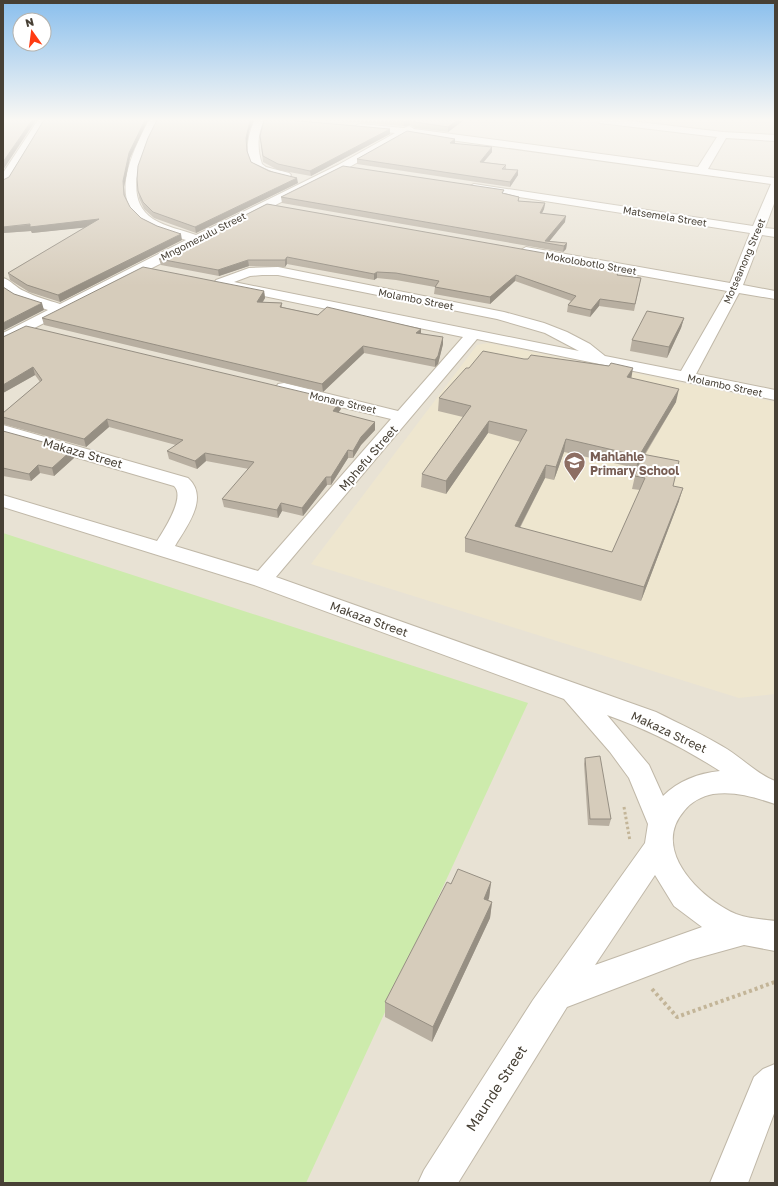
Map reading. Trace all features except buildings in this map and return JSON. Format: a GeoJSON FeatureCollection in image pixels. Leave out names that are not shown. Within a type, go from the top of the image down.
{"type":"FeatureCollection","features":[{"type":"Feature","properties":{"kind":"street"},"geometry":{"type":"LineString","coordinates":[[132,175],[130,183],[133,204],[144,218],[197,239]]}},
{"type":"Feature","properties":{"kind":"street"},"geometry":{"type":"LineString","coordinates":[[284,175],[312,182]]}},
{"type":"Feature","properties":{"kind":"street","name":"Mngomezulu Street"},"geometry":{"type":"LineString","coordinates":[[3,339],[197,239],[325,175]]}},
{"type":"Feature","properties":{"kind":"street"},"geometry":{"type":"LineString","coordinates":[[737,175],[775,181]]}},
{"type":"Feature","properties":{"kind":"street","name":"Matsemela Street"},"geometry":{"type":"LineString","coordinates":[[460,185],[775,233]]}},
{"type":"Feature","properties":{"kind":"street","name":"Motseanong Street"},"geometry":{"type":"LineString","coordinates":[[686,376],[735,288],[775,186]]}},
{"type":"Feature","properties":{"kind":"street"},"geometry":{"type":"LineString","coordinates":[[265,205],[289,209]]}},
{"type":"Feature","properties":{"kind":"street","name":"Mokolobotlo Street"},"geometry":{"type":"LineString","coordinates":[[516,250],[775,295]]}},
{"type":"Feature","properties":{"kind":"street"},"geometry":{"type":"LineString","coordinates":[[142,267],[163,272]]}},
{"type":"Feature","properties":{"kind":"street","name":"Molambo Street"},"geometry":{"type":"LineString","coordinates":[[604,361],[578,342],[564,334],[499,315],[278,271],[251,271],[214,282],[604,361],[686,376],[775,395]]}},
{"type":"Feature","properties":{"kind":"street"},"geometry":{"type":"LineString","coordinates":[[3,282],[8,288],[19,294],[60,309]]}},
{"type":"Feature","properties":{"kind":"street"},"geometry":{"type":"LineString","coordinates":[[26,327],[49,332]]}},
{"type":"Feature","properties":{"kind":"street","name":"Mphefu Street"},"geometry":{"type":"LineString","coordinates":[[262,580],[474,335]]}},
{"type":"Feature","properties":{"kind":"street","name":"Monare Street"},"geometry":{"type":"LineString","coordinates":[[272,386],[403,417]]}},
{"type":"Feature","properties":{"kind":"street","name":"Makaza Street"},"geometry":{"type":"LineString","coordinates":[[3,430],[181,482],[187,488],[188,496],[183,512],[163,549]]}},
{"type":"Feature","properties":{"kind":"street","name":"Makaza Street"},"geometry":{"type":"LineString","coordinates":[[3,501],[262,580],[646,719],[703,746],[766,790]]}},
{"type":"Feature","properties":{"kind":"street","name":"Makaza Street"},"geometry":{"type":"LineString","coordinates":[[573,693],[640,773],[660,834],[668,871],[686,896],[711,916],[743,931]]}},
{"type":"Feature","properties":{"kind":"street","name":"Maunde Street"},"geometry":{"type":"LineString","coordinates":[[438,1183],[469,1130],[660,834],[672,803],[690,789],[714,782],[741,782],[766,790]]}},
{"type":"Feature","properties":{"kind":"street"},"geometry":{"type":"LineString","coordinates":[[557,995],[690,945],[743,931],[775,936]]}},
{"type":"Feature","properties":{"kind":"street"},"geometry":{"type":"LineString","coordinates":[[728,1183],[766,1089],[775,1081]]}},
{"type":"Feature","properties":{"kind":"path"},"geometry":{"type":"LineString","coordinates":[[624,804],[630,844]]}},
{"type":"Feature","properties":{"kind":"path"},"geometry":{"type":"LineString","coordinates":[[632,966],[676,1017],[775,982]]}},
{"type":"Feature","properties":{"kind":"shaded area"},"geometry":{"type":"Polygon","coordinates":[[[3,175],[775,175],[775,1183],[3,1183],[3,175]]]}},
{"type":"Feature","properties":{"kind":"shaded area","name":"Mahlahle Primary School"},"geometry":{"type":"Polygon","coordinates":[[[488,343],[775,402],[775,694],[739,698],[311,564],[477,345],[488,343]]]}},
{"type":"Feature","properties":{"kind":"green space"},"geometry":{"type":"Polygon","coordinates":[[[3,533],[528,703],[306,1183],[3,1183],[3,533]]]}},
{"type":"Feature","properties":{"kind":"place","name":"Mahlahle Primary School"},"geometry":{"type":"Point","coordinates":[574,482]}}]}
